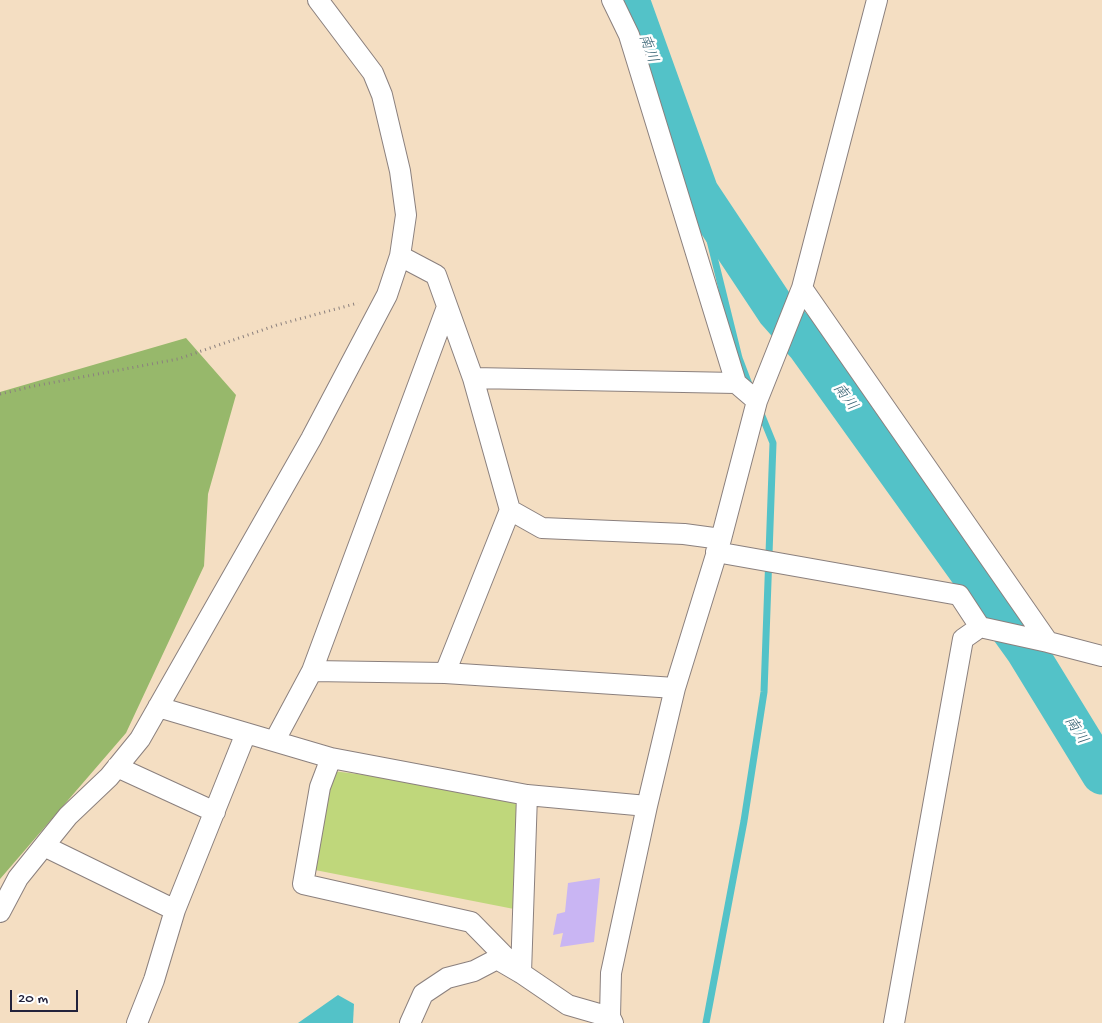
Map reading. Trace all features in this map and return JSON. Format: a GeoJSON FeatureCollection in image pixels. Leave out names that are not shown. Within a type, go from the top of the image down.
{"type":"FeatureCollection","features":[{"type":"Feature","properties":{"kind":"street"},"geometry":{"type":"LineString","coordinates":[[0,912],[18,878],[68,816],[116,767],[140,739],[312,439],[387,295],[400,256],[406,215],[400,171],[382,95],[373,73],[318,0]]}},
{"type":"Feature","properties":{"kind":"street"},"geometry":{"type":"LineString","coordinates":[[612,0],[629,34],[736,383],[756,401]]}},
{"type":"Feature","properties":{"kind":"street"},"geometry":{"type":"LineString","coordinates":[[410,1023],[423,994],[447,978],[474,971],[497,959],[521,972],[568,1005],[612,1020],[611,973],[675,688],[719,546],[756,401],[802,288],[877,0]]}},
{"type":"Feature","properties":{"kind":"street"},"geometry":{"type":"LineString","coordinates":[[400,256],[436,275],[472,378],[510,510],[445,673]]}},
{"type":"Feature","properties":{"kind":"street"},"geometry":{"type":"LineString","coordinates":[[802,288],[1048,642]]}},
{"type":"Feature","properties":{"kind":"street"},"geometry":{"type":"LineString","coordinates":[[275,740],[312,671],[447,306]]}},
{"type":"Feature","properties":{"kind":"street"},"geometry":{"type":"LineString","coordinates":[[472,378],[736,383]]}},
{"type":"Feature","properties":{"kind":"street"},"geometry":{"type":"LineString","coordinates":[[510,510],[542,528],[684,534],[719,546],[959,595],[980,628],[1048,642],[1102,656]]}},
{"type":"Feature","properties":{"kind":"street"},"geometry":{"type":"LineString","coordinates":[[894,1023],[964,639],[980,628]]}},
{"type":"Feature","properties":{"kind":"street"},"geometry":{"type":"LineString","coordinates":[[312,671],[445,673],[675,688]]}},
{"type":"Feature","properties":{"kind":"street"},"geometry":{"type":"LineString","coordinates":[[158,707],[332,758],[527,795],[647,806]]}},
{"type":"Feature","properties":{"kind":"street"},"geometry":{"type":"LineString","coordinates":[[137,1023],[154,980],[175,910],[246,734]]}},
{"type":"Feature","properties":{"kind":"street"},"geometry":{"type":"LineString","coordinates":[[332,758],[320,787],[303,884],[471,922],[521,972]]}},
{"type":"Feature","properties":{"kind":"street"},"geometry":{"type":"LineString","coordinates":[[116,767],[215,812]]}},
{"type":"Feature","properties":{"kind":"street"},"geometry":{"type":"LineString","coordinates":[[521,972],[527,795]]}},
{"type":"Feature","properties":{"kind":"street"},"geometry":{"type":"LineString","coordinates":[[44,846],[175,910]]}},
{"type":"Feature","properties":{"kind":"path"},"geometry":{"type":"LineString","coordinates":[[0,394],[178,359],[277,325],[387,295]]}},
{"type":"Feature","properties":{"kind":"green space"},"geometry":{"type":"Polygon","coordinates":[[[186,338],[236,395],[208,494],[204,566],[126,733],[0,879],[0,392],[186,338]]]}},
{"type":"Feature","properties":{"kind":"green space"},"geometry":{"type":"Polygon","coordinates":[[[333,771],[517,794],[514,909],[315,870],[333,771]]]}},
{"type":"Feature","properties":{"kind":"water"},"geometry":{"type":"Polygon","coordinates":[[[338,995],[354,1004],[353,1023],[298,1023],[338,995]]]}},
{"type":"Feature","properties":{"kind":"building"},"geometry":{"type":"Polygon","coordinates":[[[600,878],[594,942],[560,947],[563,933],[553,935],[557,914],[565,912],[568,883],[600,878]]]}},
{"type":"Feature","properties":{"kind":"waterway","name":"南川"},"geometry":{"type":"LineString","coordinates":[[629,0],[698,192],[777,311],[808,346],[1026,650],[1102,774]]}},
{"type":"Feature","properties":{"kind":"waterway"},"geometry":{"type":"LineString","coordinates":[[698,192],[739,358],[750,387]]}},
{"type":"Feature","properties":{"kind":"waterway"},"geometry":{"type":"LineString","coordinates":[[706,1023],[744,821],[764,692],[773,443],[760,411]]}}]}
